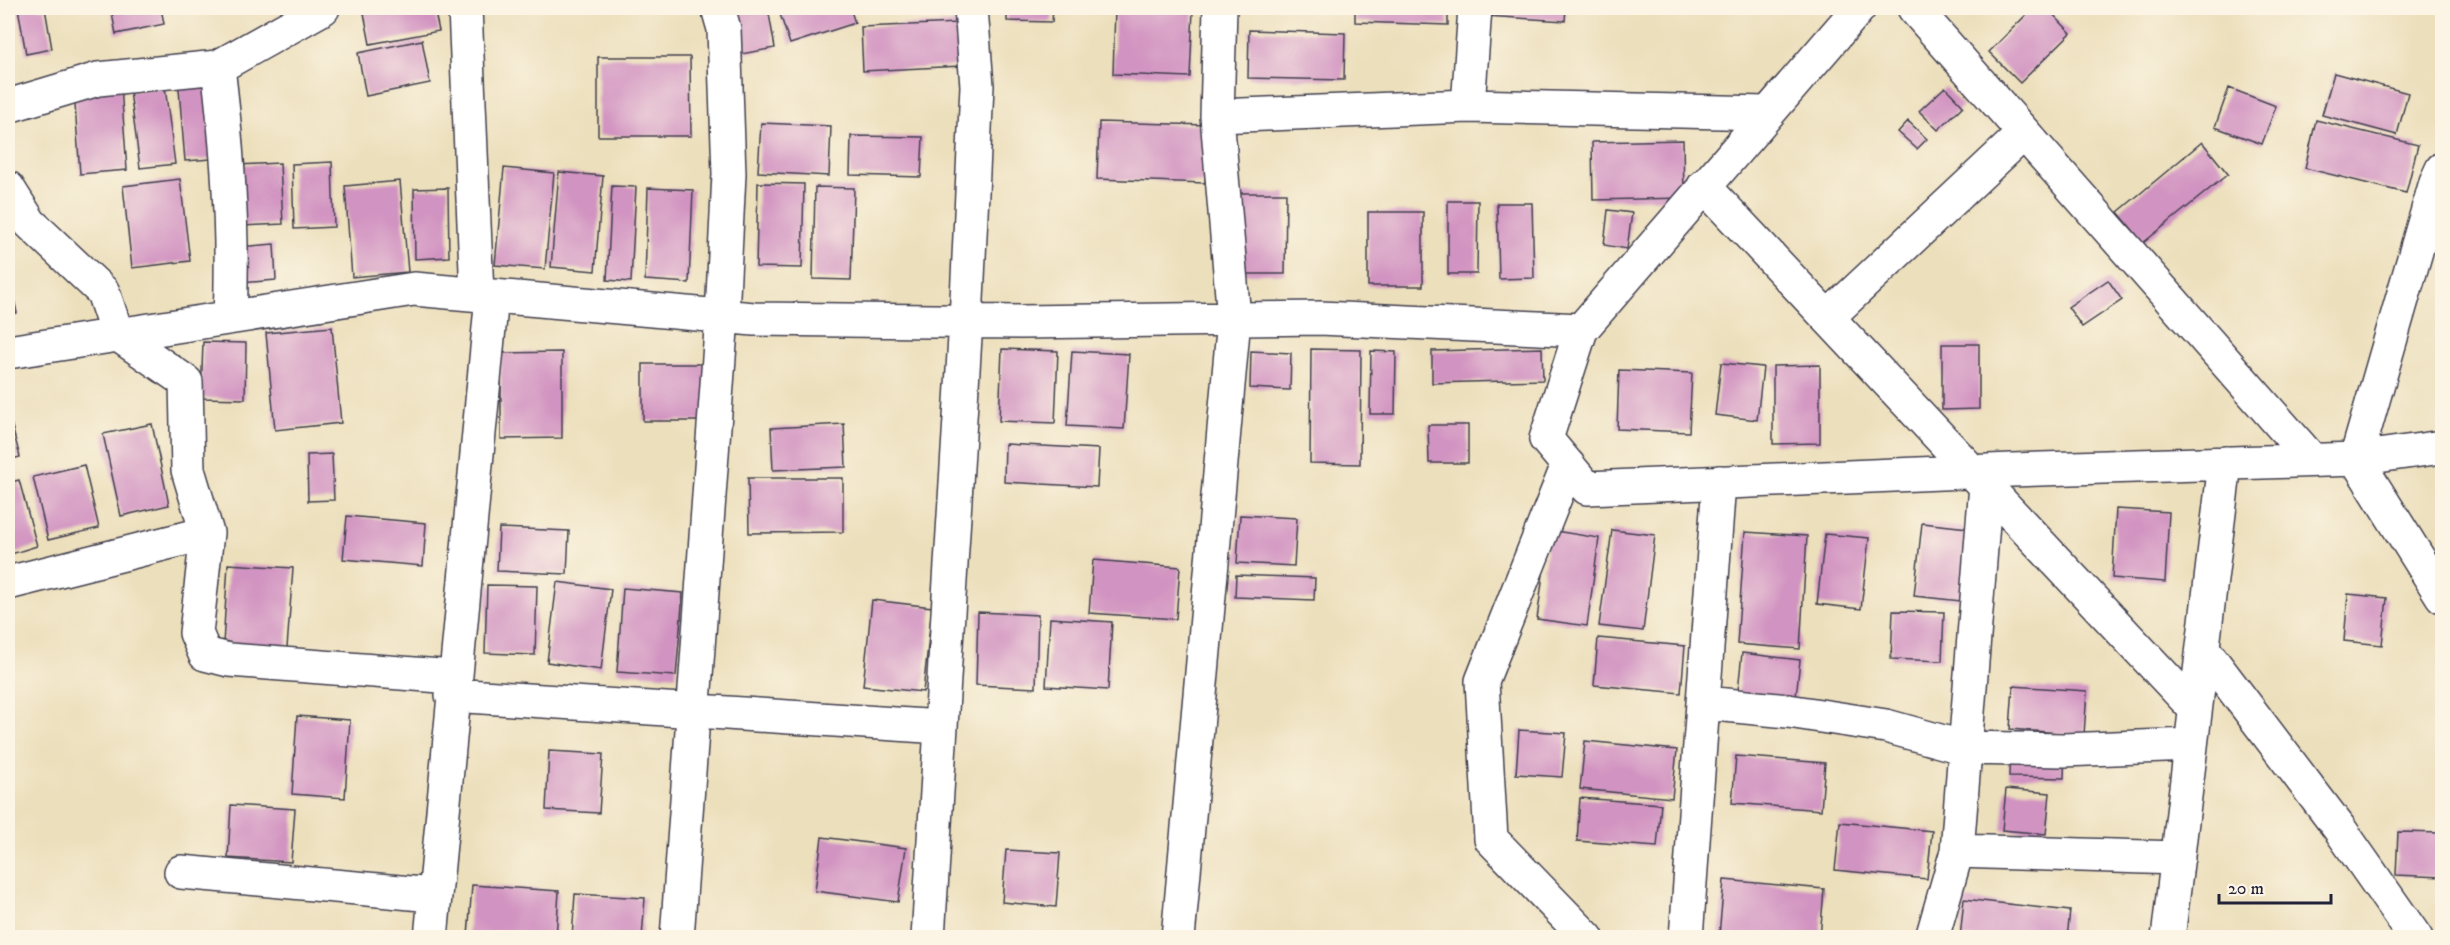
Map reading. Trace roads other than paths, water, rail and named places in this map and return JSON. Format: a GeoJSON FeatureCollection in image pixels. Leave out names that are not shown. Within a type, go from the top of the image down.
{"type":"FeatureCollection","features":[{"type":"Feature","properties":{"kind":"street"},"geometry":{"type":"LineString","coordinates":[[8,113],[98,78],[218,67],[323,8]]}},
{"type":"Feature","properties":{"kind":"street"},"geometry":{"type":"LineString","coordinates":[[430,938],[484,296],[465,8]]}},
{"type":"Feature","properties":{"kind":"street"},"geometry":{"type":"LineString","coordinates":[[677,938],[722,316],[729,174],[724,29],[718,8]]}},
{"type":"Feature","properties":{"kind":"street"},"geometry":{"type":"LineString","coordinates":[[928,938],[966,321],[977,87],[971,8]]}},
{"type":"Feature","properties":{"kind":"street"},"geometry":{"type":"LineString","coordinates":[[1178,938],[1234,319],[1217,116],[1220,8]]}},
{"type":"Feature","properties":{"kind":"street"},"geometry":{"type":"LineString","coordinates":[[1468,106],[1475,8]]}},
{"type":"Feature","properties":{"kind":"street"},"geometry":{"type":"LineString","coordinates":[[1858,8],[1581,330],[1546,439],[1587,488],[1719,482],[1979,479],[2225,464],[2356,459],[2442,447]]}},
{"type":"Feature","properties":{"kind":"street"},"geometry":{"type":"LineString","coordinates":[[1914,8],[2312,460]]}},
{"type":"Feature","properties":{"kind":"street"},"geometry":{"type":"LineString","coordinates":[[218,67],[229,174],[232,270],[230,317]]}},
{"type":"Feature","properties":{"kind":"street"},"geometry":{"type":"LineString","coordinates":[[1217,116],[1468,106],[1766,113]]}},
{"type":"Feature","properties":{"kind":"street"},"geometry":{"type":"LineString","coordinates":[[1828,317],[2024,133]]}},
{"type":"Feature","properties":{"kind":"street"},"geometry":{"type":"LineString","coordinates":[[2442,169],[2433,193],[2356,459],[2442,596]]}},
{"type":"Feature","properties":{"kind":"street"},"geometry":{"type":"LineString","coordinates":[[1704,186],[2195,709]]}},
{"type":"Feature","properties":{"kind":"street"},"geometry":{"type":"LineString","coordinates":[[8,188],[30,223],[103,292],[117,334],[186,382],[188,470],[207,533],[196,633],[205,654],[229,660],[693,711],[941,727]]}},
{"type":"Feature","properties":{"kind":"street"},"geometry":{"type":"LineString","coordinates":[[8,352],[414,289],[754,319],[966,321],[1320,318],[1581,330]]}},
{"type":"Feature","properties":{"kind":"street"},"geometry":{"type":"LineString","coordinates":[[2169,938],[2225,464]]}},
{"type":"Feature","properties":{"kind":"street"},"geometry":{"type":"LineString","coordinates":[[1568,465],[1482,681],[1491,839],[1587,938]]}},
{"type":"Feature","properties":{"kind":"street"},"geometry":{"type":"LineString","coordinates":[[1932,938],[1958,851],[1979,479]]}},
{"type":"Feature","properties":{"kind":"street"},"geometry":{"type":"LineString","coordinates":[[1686,938],[1719,482]]}},
{"type":"Feature","properties":{"kind":"street"},"geometry":{"type":"LineString","coordinates":[[8,583],[207,533]]}},
{"type":"Feature","properties":{"kind":"street"},"geometry":{"type":"LineString","coordinates":[[2203,649],[2339,828],[2416,938]]}},
{"type":"Feature","properties":{"kind":"street"},"geometry":{"type":"LineString","coordinates":[[1704,703],[1788,711],[1886,726],[1965,748],[2063,750],[2191,745]]}},
{"type":"Feature","properties":{"kind":"street"},"geometry":{"type":"LineString","coordinates":[[1958,851],[2178,858]]}},
{"type":"Feature","properties":{"kind":"street"},"geometry":{"type":"LineString","coordinates":[[181,872],[433,895]]}}]}
